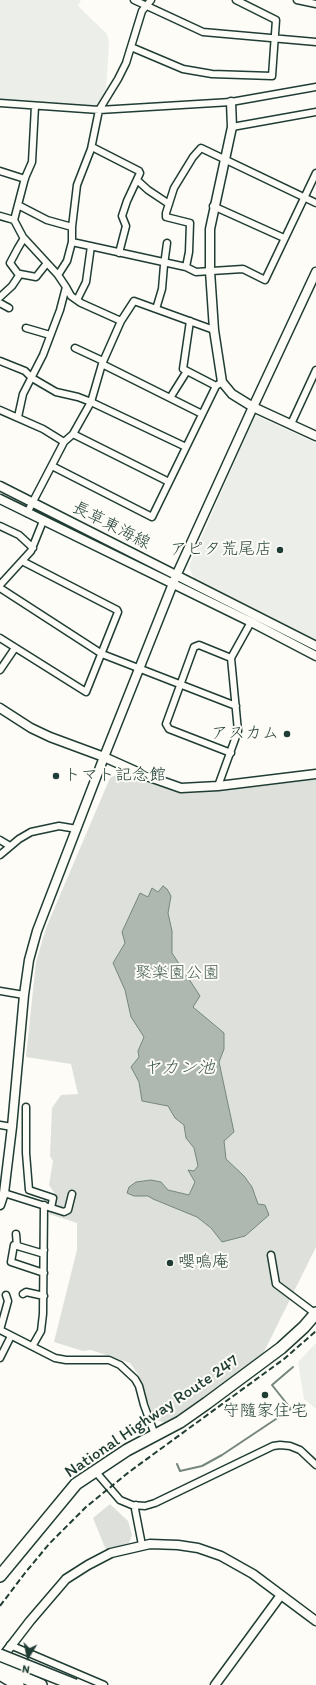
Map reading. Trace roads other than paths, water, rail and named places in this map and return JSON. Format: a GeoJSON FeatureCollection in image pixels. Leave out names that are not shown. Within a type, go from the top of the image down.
{"type":"FeatureCollection","features":[{"type":"Feature","properties":{"kind":"highway","name":"National Highway Route 247"},"geometry":{"type":"LineString","coordinates":[[0,1576],[76,1484],[127,1450],[180,1422],[196,1411],[281,1348],[304,1327],[316,1313]]}},
{"type":"Feature","properties":{"kind":"highway"},"geometry":{"type":"LineString","coordinates":[[0,1655],[75,1685]]}},
{"type":"Feature","properties":{"kind":"highway"},"geometry":{"type":"LineString","coordinates":[[0,1667],[41,1685]]}},
{"type":"Feature","properties":{"kind":"highway"},"geometry":{"type":"LineString","coordinates":[[0,1674],[18,1685]]}},
{"type":"Feature","properties":{"kind":"street"},"geometry":{"type":"LineString","coordinates":[[134,0],[202,32],[316,42]]}},
{"type":"Feature","properties":{"kind":"street"},"geometry":{"type":"LineString","coordinates":[[58,275],[67,261],[72,242],[72,227],[77,185],[92,147],[99,110],[118,79],[131,48],[142,11],[151,0]]}},
{"type":"Feature","properties":{"kind":"street"},"geometry":{"type":"LineString","coordinates":[[131,48],[183,69],[212,74],[272,76],[276,20],[236,0]]}},
{"type":"Feature","properties":{"kind":"street"},"geometry":{"type":"LineString","coordinates":[[297,0],[316,4]]}},
{"type":"Feature","properties":{"kind":"street"},"geometry":{"type":"LineString","coordinates":[[0,103],[99,110],[231,102],[316,87]]}},
{"type":"Feature","properties":{"kind":"street"},"geometry":{"type":"LineString","coordinates":[[52,466],[152,517],[202,414],[219,384],[210,271],[210,229],[213,206],[232,127],[231,102]]}},
{"type":"Feature","properties":{"kind":"street"},"geometry":{"type":"LineString","coordinates":[[35,106],[33,156],[14,220],[24,238],[58,275],[71,296],[121,321]]}},
{"type":"Feature","properties":{"kind":"street"},"geometry":{"type":"LineString","coordinates":[[232,127],[316,112]]}},
{"type":"Feature","properties":{"kind":"street"},"geometry":{"type":"LineString","coordinates":[[92,147],[139,171],[140,173],[122,216],[126,226],[119,253]]}},
{"type":"Feature","properties":{"kind":"street"},"geometry":{"type":"LineString","coordinates":[[186,267],[189,252],[190,223],[166,217],[166,213],[174,188],[193,157],[201,148],[316,203]]}},
{"type":"Feature","properties":{"kind":"street"},"geometry":{"type":"LineString","coordinates":[[0,171],[25,179]]}},
{"type":"Feature","properties":{"kind":"street"},"geometry":{"type":"LineString","coordinates":[[72,242],[186,267],[196,272],[243,269],[265,280],[316,173]]}},
{"type":"Feature","properties":{"kind":"street"},"geometry":{"type":"LineString","coordinates":[[137,180],[148,190],[169,204]]}},
{"type":"Feature","properties":{"kind":"street"},"geometry":{"type":"LineString","coordinates":[[18,205],[47,220],[72,227]]}},
{"type":"Feature","properties":{"kind":"street"},"geometry":{"type":"LineString","coordinates":[[213,206],[284,238]]}},
{"type":"Feature","properties":{"kind":"street"},"geometry":{"type":"LineString","coordinates":[[0,216],[14,220]]}},
{"type":"Feature","properties":{"kind":"street"},"geometry":{"type":"LineString","coordinates":[[24,238],[10,263],[19,275],[36,277],[47,263]]}},
{"type":"Feature","properties":{"kind":"street"},"geometry":{"type":"LineString","coordinates":[[156,309],[162,289],[167,243]]}},
{"type":"Feature","properties":{"kind":"street"},"geometry":{"type":"LineString","coordinates":[[77,300],[86,282],[91,246]]}},
{"type":"Feature","properties":{"kind":"street"},"geometry":{"type":"LineString","coordinates":[[0,1205],[4,1193],[12,1127],[24,995],[33,944],[104,757],[175,580],[316,272]]}},
{"type":"Feature","properties":{"kind":"street"},"geometry":{"type":"LineString","coordinates":[[0,297],[12,286],[19,275]]}},
{"type":"Feature","properties":{"kind":"street"},"geometry":{"type":"LineString","coordinates":[[18,417],[23,394],[43,355],[60,310],[66,288]]}},
{"type":"Feature","properties":{"kind":"street"},"geometry":{"type":"LineString","coordinates":[[27,513],[64,442],[73,434],[91,402],[102,362],[121,321],[134,302],[214,330]]}},
{"type":"Feature","properties":{"kind":"street"},"geometry":{"type":"LineString","coordinates":[[0,303],[10,308]]}},
{"type":"Feature","properties":{"kind":"street"},"geometry":{"type":"LineString","coordinates":[[190,321],[183,369],[219,384],[253,407],[316,436]]}},
{"type":"Feature","properties":{"kind":"street"},"geometry":{"type":"LineString","coordinates":[[26,328],[50,336]]}},
{"type":"Feature","properties":{"kind":"street"},"geometry":{"type":"LineString","coordinates":[[75,348],[202,414]]}},
{"type":"Feature","properties":{"kind":"street"},"geometry":{"type":"LineString","coordinates":[[0,361],[25,371],[32,378],[56,392],[78,397],[91,402],[186,447]]}},
{"type":"Feature","properties":{"kind":"street"},"geometry":{"type":"LineString","coordinates":[[291,424],[313,384],[316,370]]}},
{"type":"Feature","properties":{"kind":"street"},"geometry":{"type":"LineString","coordinates":[[170,398],[187,371]]}},
{"type":"Feature","properties":{"kind":"street"},"geometry":{"type":"LineString","coordinates":[[0,410],[43,429],[64,442]]}},
{"type":"Feature","properties":{"kind":"street"},"geometry":{"type":"LineString","coordinates":[[73,434],[169,482]]}},
{"type":"Feature","properties":{"kind":"street","name":"長草東海線"},"geometry":{"type":"LineString","coordinates":[[0,486],[46,509],[316,656]]}},
{"type":"Feature","properties":{"kind":"street","name":"長草東海線"},"geometry":{"type":"LineString","coordinates":[[0,499],[43,521],[175,580],[316,646]]}},
{"type":"Feature","properties":{"kind":"street"},"geometry":{"type":"LineString","coordinates":[[0,585],[33,548],[43,521]]}},
{"type":"Feature","properties":{"kind":"street"},"geometry":{"type":"LineString","coordinates":[[0,526],[19,534],[33,548]]}},
{"type":"Feature","properties":{"kind":"street"},"geometry":{"type":"LineString","coordinates":[[0,638],[86,692],[118,612],[117,610],[22,561]]}},
{"type":"Feature","properties":{"kind":"street"},"geometry":{"type":"LineString","coordinates":[[0,588],[102,654],[236,706]]}},
{"type":"Feature","properties":{"kind":"street"},"geometry":{"type":"LineString","coordinates":[[218,786],[238,730],[232,658],[252,622]]}},
{"type":"Feature","properties":{"kind":"street"},"geometry":{"type":"LineString","coordinates":[[231,753],[169,728],[166,724],[194,647],[199,645],[232,658]]}},
{"type":"Feature","properties":{"kind":"street"},"geometry":{"type":"LineString","coordinates":[[0,670],[15,648]]}},
{"type":"Feature","properties":{"kind":"street"},"geometry":{"type":"LineString","coordinates":[[0,708],[36,731],[104,757],[144,776],[181,788],[218,786],[316,774]]}},
{"type":"Feature","properties":{"kind":"street"},"geometry":{"type":"LineString","coordinates":[[0,854],[31,832],[59,826],[77,829]]}},
{"type":"Feature","properties":{"kind":"street"},"geometry":{"type":"LineString","coordinates":[[0,840],[10,846]]}},
{"type":"Feature","properties":{"kind":"street"},"geometry":{"type":"LineString","coordinates":[[0,991],[24,995]]}},
{"type":"Feature","properties":{"kind":"street"},"geometry":{"type":"LineString","coordinates":[[26,1107],[26,1146],[29,1190],[53,1198],[48,1206],[44,1250],[44,1296],[41,1331],[33,1345]]}},
{"type":"Feature","properties":{"kind":"street"},"geometry":{"type":"LineString","coordinates":[[0,1125],[12,1127]]}},
{"type":"Feature","properties":{"kind":"street"},"geometry":{"type":"LineString","coordinates":[[4,1193],[64,1212],[68,1210],[72,1194]]}},
{"type":"Feature","properties":{"kind":"street"},"geometry":{"type":"LineString","coordinates":[[16,1234],[16,1246],[14,1245],[11,1262],[44,1273]]}},
{"type":"Feature","properties":{"kind":"street"},"geometry":{"type":"LineString","coordinates":[[16,1246],[41,1253],[44,1250]]}},
{"type":"Feature","properties":{"kind":"street"},"geometry":{"type":"LineString","coordinates":[[271,1255],[276,1284],[316,1313]]}},
{"type":"Feature","properties":{"kind":"street"},"geometry":{"type":"LineString","coordinates":[[23,1294],[26,1292],[44,1296]]}},
{"type":"Feature","properties":{"kind":"street"},"geometry":{"type":"LineString","coordinates":[[6,1295],[8,1301],[0,1330],[61,1359],[109,1360],[120,1365],[135,1379],[139,1386],[155,1435]]}},
{"type":"Feature","properties":{"kind":"street"},"geometry":{"type":"LineString","coordinates":[[0,1358],[11,1336]]}},
{"type":"Feature","properties":{"kind":"street"},"geometry":{"type":"LineString","coordinates":[[95,1471],[120,1500],[145,1506],[155,1503],[273,1446],[290,1446],[300,1450],[316,1465]]}},
{"type":"Feature","properties":{"kind":"street"},"geometry":{"type":"LineString","coordinates":[[136,1505],[135,1509],[142,1545]]}},
{"type":"Feature","properties":{"kind":"street"},"geometry":{"type":"LineString","coordinates":[[0,1660],[10,1645],[66,1579],[111,1553],[150,1544],[178,1545],[198,1548],[221,1556],[253,1574],[316,1621]]}},
{"type":"Feature","properties":{"kind":"street"},"geometry":{"type":"LineString","coordinates":[[215,1685],[280,1595]]}},
{"type":"Feature","properties":{"kind":"street"},"geometry":{"type":"LineString","coordinates":[[10,1645],[104,1685]]}},
{"type":"Feature","properties":{"kind":"water","name":"ヤカン池"},"geometry":{"type":"Polygon","coordinates":[[[163,886],[167,889],[171,896],[168,913],[172,931],[172,953],[200,996],[193,1007],[224,1033],[224,1049],[219,1062],[234,1132],[224,1141],[226,1159],[244,1176],[252,1187],[258,1204],[265,1205],[269,1215],[245,1236],[222,1242],[211,1228],[197,1217],[148,1196],[134,1196],[127,1193],[129,1187],[136,1182],[151,1180],[161,1182],[168,1190],[189,1195],[195,1182],[188,1170],[194,1171],[198,1166],[194,1148],[186,1138],[184,1125],[175,1118],[168,1106],[142,1101],[139,1082],[131,1067],[139,1057],[138,1051],[144,1037],[131,1017],[125,990],[113,963],[125,943],[122,932],[140,893],[148,897],[152,888],[158,892],[163,886]]]}},
{"type":"Feature","properties":{"kind":"waterway"},"geometry":{"type":"LineString","coordinates":[[177,1464],[180,1471],[202,1466],[222,1455],[291,1409],[272,1385],[293,1367]]}},
{"type":"Feature","properties":{"kind":"railway"},"geometry":{"type":"LineString","coordinates":[[0,1606],[49,1544],[86,1507],[129,1472],[284,1359],[316,1331]]}},
{"type":"Feature","properties":{"kind":"place","name":"アピタ荒尾店"},"geometry":{"type":"Point","coordinates":[280,550]}},
{"type":"Feature","properties":{"kind":"place","name":"アスカム"},"geometry":{"type":"Point","coordinates":[287,734]}},
{"type":"Feature","properties":{"kind":"place","name":"トマト記念館"},"geometry":{"type":"Point","coordinates":[56,776]}},
{"type":"Feature","properties":{"kind":"place","name":"嚶鳴庵"},"geometry":{"type":"Point","coordinates":[170,1263]}},
{"type":"Feature","properties":{"kind":"place","name":"守隨家住宅"},"geometry":{"type":"Point","coordinates":[265,1395]}},
{"type":"Feature","properties":{"kind":"park label","name":"聚楽園公園"},"geometry":{"type":"Point","coordinates":[177,974]}}]}
